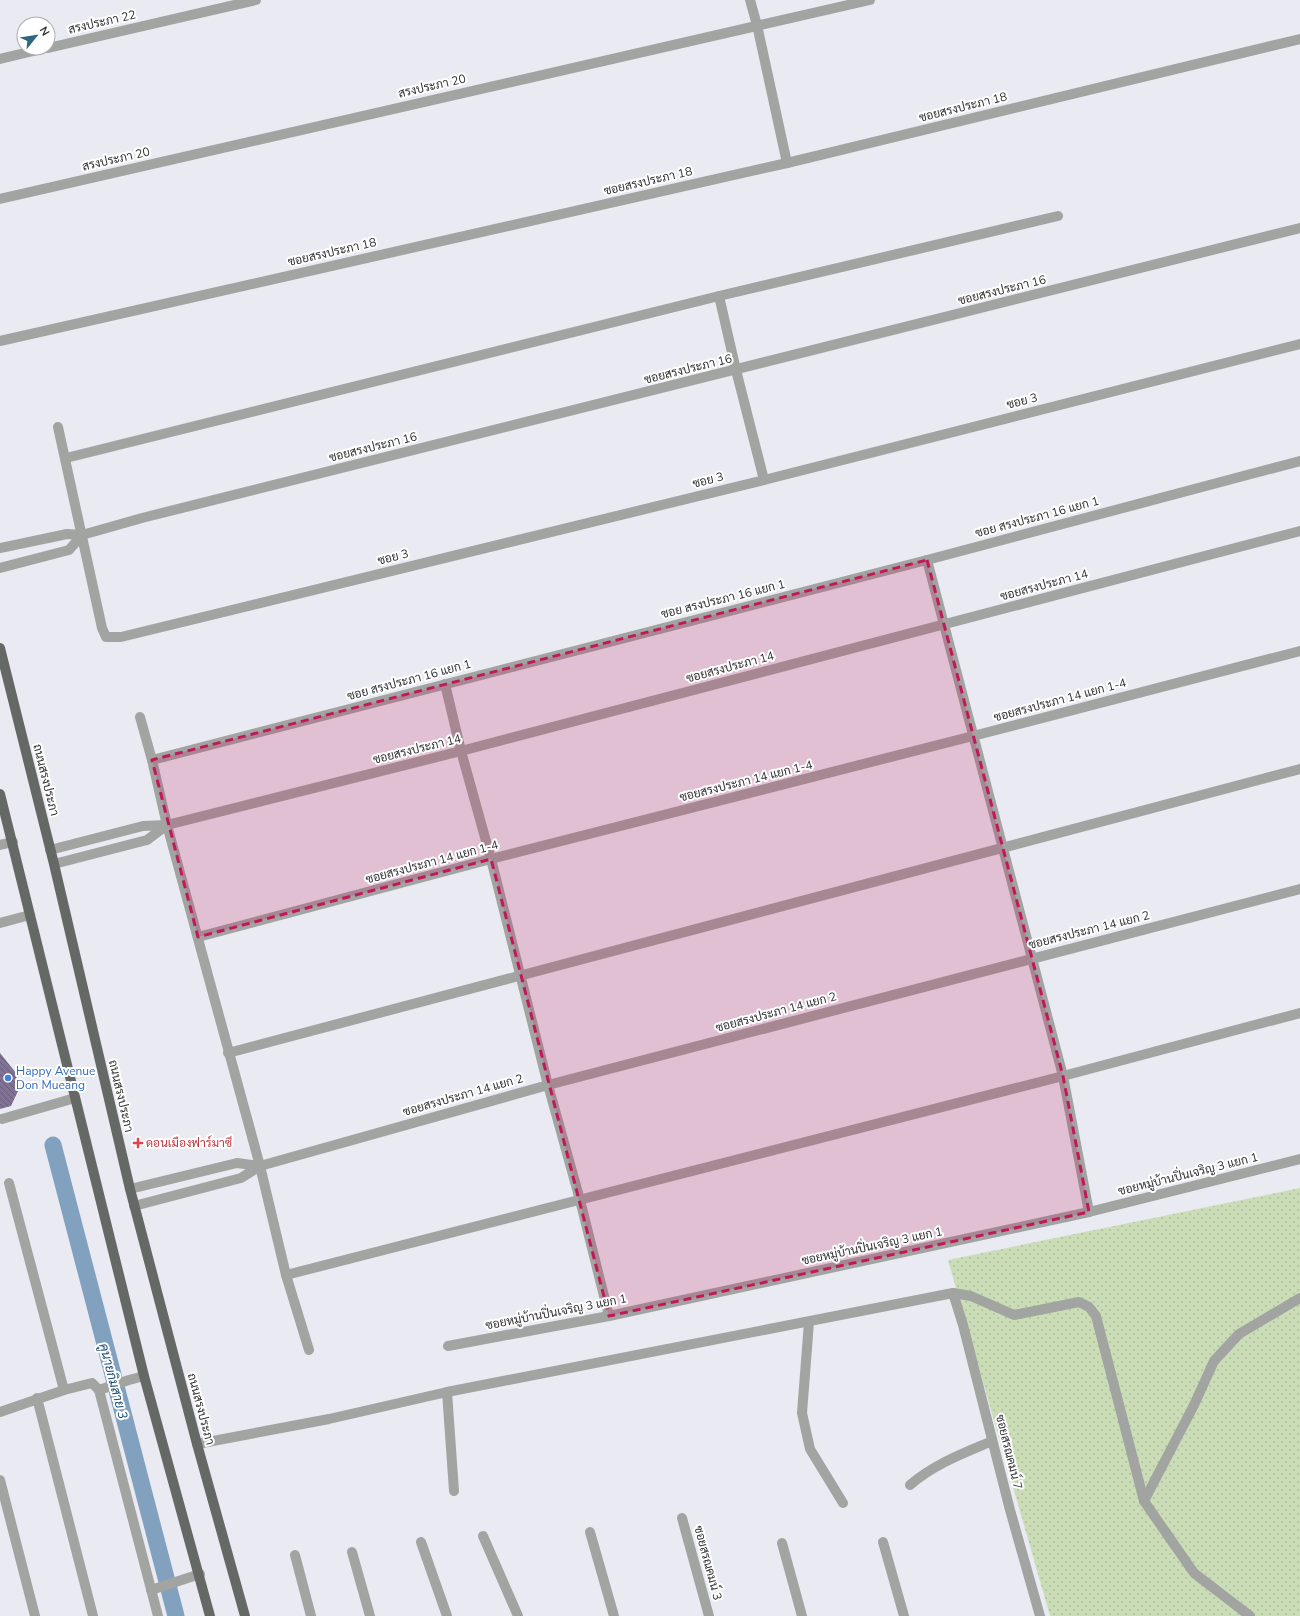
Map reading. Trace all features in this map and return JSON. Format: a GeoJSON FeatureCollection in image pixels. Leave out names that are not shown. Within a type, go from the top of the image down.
{"type":"FeatureCollection","features":[{"type":"Feature","properties":{"kind":"main road","name":"ถนนสรงประภา"},"geometry":{"type":"LineString","coordinates":[[0,648],[54,864],[134,1206],[197,1444],[245,1616]]}},
{"type":"Feature","properties":{"kind":"main road"},"geometry":{"type":"LineString","coordinates":[[0,794],[144,1376],[200,1574],[210,1616]]}},
{"type":"Feature","properties":{"kind":"street","name":"สรงประภา 22"},"geometry":{"type":"LineString","coordinates":[[56,46],[256,0]]}},
{"type":"Feature","properties":{"kind":"street"},"geometry":{"type":"LineString","coordinates":[[750,0],[757,25],[787,163]]}},
{"type":"Feature","properties":{"kind":"street","name":"สรงประภา 20"},"geometry":{"type":"LineString","coordinates":[[0,199],[870,0]]}},
{"type":"Feature","properties":{"kind":"street","name":"ซอยสรงประภา 18"},"geometry":{"type":"LineString","coordinates":[[0,341],[787,163],[1300,39]]}},
{"type":"Feature","properties":{"kind":"street","name":"สรงประภา 22"},"geometry":{"type":"LineString","coordinates":[[0,59],[16,55]]}},
{"type":"Feature","properties":{"kind":"street"},"geometry":{"type":"LineString","coordinates":[[66,458],[719,296],[1058,216]]}},
{"type":"Feature","properties":{"kind":"street","name":"ซอยสรงประภา 16"},"geometry":{"type":"LineString","coordinates":[[0,548],[67,534],[82,535],[142,518],[1300,228]]}},
{"type":"Feature","properties":{"kind":"street"},"geometry":{"type":"LineString","coordinates":[[719,296],[764,480]]}},
{"type":"Feature","properties":{"kind":"street","name":"ซอย 3"},"geometry":{"type":"LineString","coordinates":[[82,535],[102,628],[106,637],[122,637],[764,480],[1300,344]]}},
{"type":"Feature","properties":{"kind":"street"},"geometry":{"type":"LineString","coordinates":[[0,568],[69,550],[82,535],[58,427]]}},
{"type":"Feature","properties":{"kind":"street","name":"ซอย สรงประภา 16 แยก 1"},"geometry":{"type":"LineString","coordinates":[[152,760],[927,560],[1300,461]]}},
{"type":"Feature","properties":{"kind":"street","name":"ซอยสรงประภา 14"},"geometry":{"type":"LineString","coordinates":[[167,825],[461,751],[1300,531]]}},
{"type":"Feature","properties":{"kind":"street"},"geometry":{"type":"LineString","coordinates":[[927,560],[1063,1076],[1089,1212]]}},
{"type":"Feature","properties":{"kind":"street","name":"ซอยสรงประภา 14 แยก 1-4"},"geometry":{"type":"LineString","coordinates":[[198,937],[1300,651]]}},
{"type":"Feature","properties":{"kind":"street"},"geometry":{"type":"LineString","coordinates":[[445,684],[461,751],[491,860],[609,1316]]}},
{"type":"Feature","properties":{"kind":"street"},"geometry":{"type":"LineString","coordinates":[[140,717],[228,1054],[260,1166],[286,1275],[309,1350]]}},
{"type":"Feature","properties":{"kind":"street"},"geometry":{"type":"LineString","coordinates":[[228,1054],[1300,769]]}},
{"type":"Feature","properties":{"kind":"street"},"geometry":{"type":"LineString","coordinates":[[50,850],[143,826],[167,825]]}},
{"type":"Feature","properties":{"kind":"street"},"geometry":{"type":"LineString","coordinates":[[54,864],[147,840],[167,825]]}},
{"type":"Feature","properties":{"kind":"street"},"geometry":{"type":"LineString","coordinates":[[0,845],[13,842]]}},
{"type":"Feature","properties":{"kind":"street","name":"ซอยสรงประภา 14 แยก 2"},"geometry":{"type":"LineString","coordinates":[[260,1166],[548,1085],[1300,889]]}},
{"type":"Feature","properties":{"kind":"street"},"geometry":{"type":"LineString","coordinates":[[0,923],[30,915]]}},
{"type":"Feature","properties":{"kind":"street"},"geometry":{"type":"LineString","coordinates":[[286,1275],[1063,1076],[1300,1013]]}},
{"type":"Feature","properties":{"kind":"street"},"geometry":{"type":"LineString","coordinates":[[2,1119],[75,1098]]}},
{"type":"Feature","properties":{"kind":"street","name":"ซอยหมู่บ้านปิ่นเจริญ 3 แยก 1"},"geometry":{"type":"LineString","coordinates":[[448,1346],[609,1316],[1089,1212],[1300,1159]]}},
{"type":"Feature","properties":{"kind":"street"},"geometry":{"type":"LineString","coordinates":[[130,1189],[237,1163],[260,1166]]}},
{"type":"Feature","properties":{"kind":"street"},"geometry":{"type":"LineString","coordinates":[[134,1206],[241,1178],[260,1166]]}},
{"type":"Feature","properties":{"kind":"street"},"geometry":{"type":"LineString","coordinates":[[9,1183],[64,1390]]}},
{"type":"Feature","properties":{"kind":"street"},"geometry":{"type":"LineString","coordinates":[[197,1444],[329,1419],[447,1392],[953,1293],[972,1296],[1014,1315],[1079,1302],[1089,1307],[1096,1316],[1144,1501],[1194,1573],[1250,1616]]}},
{"type":"Feature","properties":{"kind":"street","name":"ซอยสรณคมน์ 7"},"geometry":{"type":"LineString","coordinates":[[953,1293],[963,1325],[992,1441],[1040,1616]]}},
{"type":"Feature","properties":{"kind":"street"},"geometry":{"type":"LineString","coordinates":[[1144,1501],[1194,1405],[1214,1361],[1239,1334],[1300,1298]]}},
{"type":"Feature","properties":{"kind":"street"},"geometry":{"type":"LineString","coordinates":[[809,1322],[802,1413],[810,1449],[843,1503]]}},
{"type":"Feature","properties":{"kind":"street"},"geometry":{"type":"LineString","coordinates":[[99,1390],[144,1376]]}},
{"type":"Feature","properties":{"kind":"street"},"geometry":{"type":"LineString","coordinates":[[0,1412],[38,1398],[92,1383],[99,1390],[155,1588],[158,1616]]}},
{"type":"Feature","properties":{"kind":"street"},"geometry":{"type":"LineString","coordinates":[[447,1392],[454,1491]]}},
{"type":"Feature","properties":{"kind":"street"},"geometry":{"type":"LineString","coordinates":[[38,1398],[93,1616]]}},
{"type":"Feature","properties":{"kind":"street"},"geometry":{"type":"LineString","coordinates":[[910,1485],[922,1474],[956,1456],[992,1441]]}},
{"type":"Feature","properties":{"kind":"street"},"geometry":{"type":"LineString","coordinates":[[0,1480],[35,1616]]}},
{"type":"Feature","properties":{"kind":"street","name":"ซอยสรณคมน์ 3"},"geometry":{"type":"LineString","coordinates":[[682,1518],[709,1616]]}},
{"type":"Feature","properties":{"kind":"street"},"geometry":{"type":"LineString","coordinates":[[590,1532],[614,1616]]}},
{"type":"Feature","properties":{"kind":"street"},"geometry":{"type":"LineString","coordinates":[[483,1536],[518,1616]]}},
{"type":"Feature","properties":{"kind":"street"},"geometry":{"type":"LineString","coordinates":[[421,1542],[447,1616]]}},
{"type":"Feature","properties":{"kind":"street"},"geometry":{"type":"LineString","coordinates":[[883,1542],[904,1616]]}},
{"type":"Feature","properties":{"kind":"street"},"geometry":{"type":"LineString","coordinates":[[782,1543],[802,1616]]}},
{"type":"Feature","properties":{"kind":"street"},"geometry":{"type":"LineString","coordinates":[[352,1552],[370,1616]]}},
{"type":"Feature","properties":{"kind":"street"},"geometry":{"type":"LineString","coordinates":[[295,1555],[311,1616]]}},
{"type":"Feature","properties":{"kind":"street"},"geometry":{"type":"LineString","coordinates":[[155,1588],[200,1574]]}},
{"type":"Feature","properties":{"kind":"highlighted area"},"geometry":{"type":"Polygon","coordinates":[[[927,560],[1063,1076],[1089,1212],[609,1316],[491,859],[198,937],[152,760],[927,560]]]}},
{"type":"Feature","properties":{"kind":"green space"},"geometry":{"type":"Polygon","coordinates":[[[1300,1188],[1300,1616],[1050,1616],[948,1260],[1300,1188]]]}},
{"type":"Feature","properties":{"kind":"building","name":"Happy Avenue Don Mueang"},"geometry":{"type":"Polygon","coordinates":[[[0,1053],[16,1073],[18,1091],[11,1106],[0,1109],[0,1053]]]}},
{"type":"Feature","properties":{"kind":"waterway","name":"คูนายกิมสาย 3"},"geometry":{"type":"LineString","coordinates":[[53,1145],[176,1616]]}},
{"type":"Feature","properties":{"kind":"place","name":"Happy Avenue Don Mueang"},"geometry":{"type":"Point","coordinates":[8,1078]}},
{"type":"Feature","properties":{"kind":"place","name":"ดอนเมืองฟาร์มาซี"},"geometry":{"type":"Point","coordinates":[138,1143]}}]}
